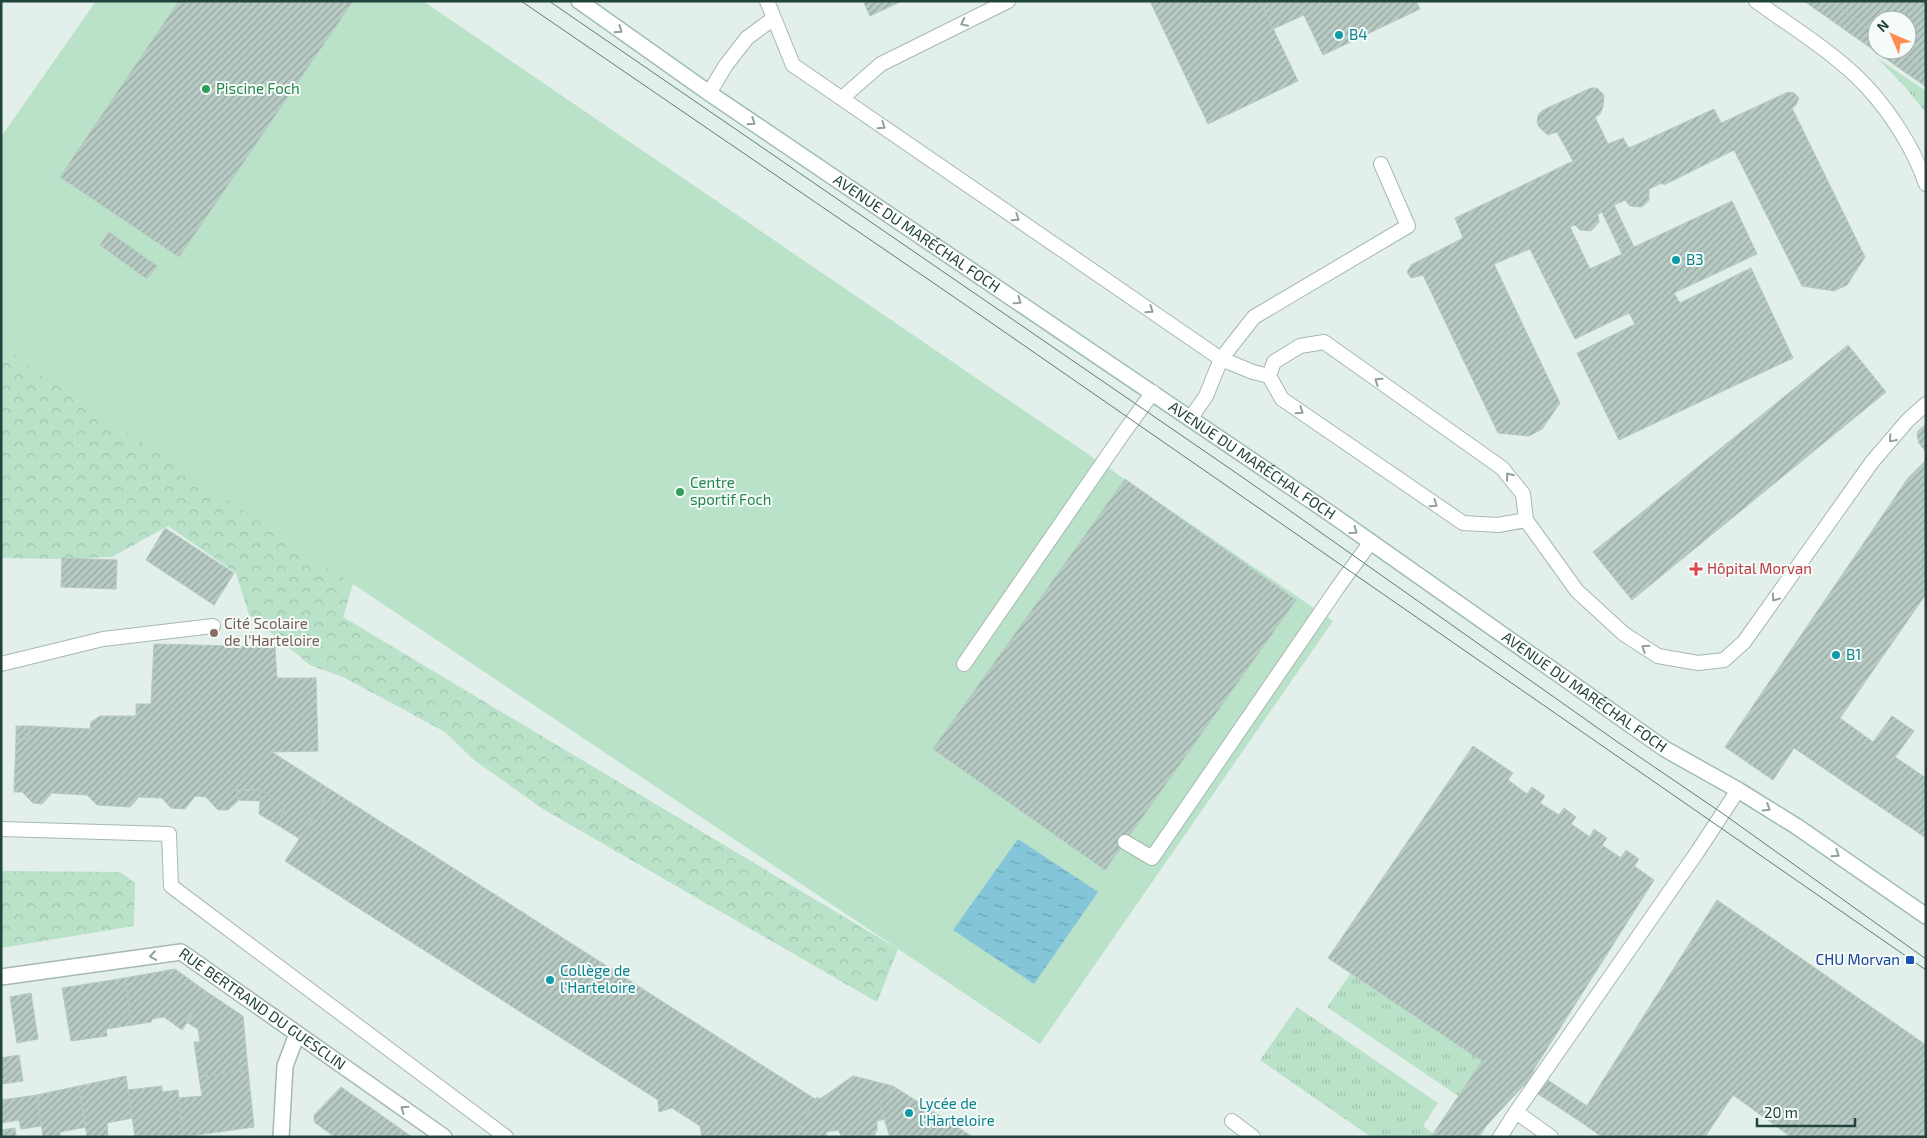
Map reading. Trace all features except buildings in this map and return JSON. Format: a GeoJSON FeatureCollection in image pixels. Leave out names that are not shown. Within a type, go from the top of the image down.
{"type":"FeatureCollection","features":[{"type":"Feature","properties":{"kind":"main road","name":"AVENUE DU MARÉCHAL FOCH"},"geometry":{"type":"LineString","coordinates":[[579,1],[708,93],[1331,514],[1665,749],[1738,790],[1796,826],[1926,916]]}},
{"type":"Feature","properties":{"kind":"main road","name":"RUE BERTRAND DU GUESCLIN"},"geometry":{"type":"LineString","coordinates":[[1,977],[181,952],[444,1137]]}},
{"type":"Feature","properties":{"kind":"main road"},"geometry":{"type":"LineString","coordinates":[[281,1137],[285,1066],[298,1034]]}},
{"type":"Feature","properties":{"kind":"lane"},"geometry":{"type":"LineString","coordinates":[[767,1],[793,64],[1220,359],[1269,376],[1282,399],[1463,523],[1498,525],[1526,520]]}},
{"type":"Feature","properties":{"kind":"lane"},"geometry":{"type":"LineString","coordinates":[[842,98],[881,64],[1008,1]]}},
{"type":"Feature","properties":{"kind":"lane"},"geometry":{"type":"LineString","coordinates":[[1756,1],[1835,59],[1866,86],[1900,131],[1926,184]]}},
{"type":"Feature","properties":{"kind":"lane"},"geometry":{"type":"LineString","coordinates":[[708,93],[726,64],[746,38],[774,18]]}},
{"type":"Feature","properties":{"kind":"lane"},"geometry":{"type":"LineString","coordinates":[[1190,419],[1206,396],[1220,359],[1254,317],[1408,226],[1381,164]]}},
{"type":"Feature","properties":{"kind":"lane"},"geometry":{"type":"LineString","coordinates":[[1269,376],[1274,362],[1300,346],[1324,342],[1502,468],[1523,494],[1526,520],[1577,591],[1624,634],[1658,656],[1698,662],[1724,660],[1744,642],[1872,462],[1908,420],[1926,404]]}},
{"type":"Feature","properties":{"kind":"lane"},"geometry":{"type":"LineString","coordinates":[[964,664],[1153,392]]}},
{"type":"Feature","properties":{"kind":"lane"},"geometry":{"type":"LineString","coordinates":[[1125,842],[1152,858],[1370,543]]}},
{"type":"Feature","properties":{"kind":"lane"},"geometry":{"type":"LineString","coordinates":[[1,664],[103,639],[213,626]]}},
{"type":"Feature","properties":{"kind":"lane"},"geometry":{"type":"LineString","coordinates":[[1500,1137],[1698,851],[1738,790]]}},
{"type":"Feature","properties":{"kind":"lane"},"geometry":{"type":"LineString","coordinates":[[1,829],[169,834],[171,886],[506,1137]]}},
{"type":"Feature","properties":{"kind":"lane"},"geometry":{"type":"LineString","coordinates":[[1516,1112],[1550,1137]]}},
{"type":"Feature","properties":{"kind":"lane"},"geometry":{"type":"LineString","coordinates":[[1232,1122],[1253,1137]]}},
{"type":"Feature","properties":{"kind":"green space","name":"Centre sportif Foch"},"geometry":{"type":"Polygon","coordinates":[[[96,1],[423,1],[1333,621],[1040,1044],[23,363],[1,340],[1,137],[96,1]]]}},
{"type":"Feature","properties":{"kind":"green space"},"geometry":{"type":"Polygon","coordinates":[[[1879,60],[1926,91],[1926,113],[1905,87],[1879,60]]]}},
{"type":"Feature","properties":{"kind":"green space"},"geometry":{"type":"Polygon","coordinates":[[[1,242],[354,581],[343,617],[898,949],[877,1002],[543,809],[474,760],[445,732],[345,678],[310,665],[249,615],[236,573],[168,526],[112,557],[61,559],[1,558],[1,242]]]}},
{"type":"Feature","properties":{"kind":"green space"},"geometry":{"type":"Polygon","coordinates":[[[1,871],[120,872],[135,883],[134,926],[1,948],[1,871]]]}},
{"type":"Feature","properties":{"kind":"green space"},"geometry":{"type":"Polygon","coordinates":[[[1351,973],[1482,1061],[1458,1096],[1327,1007],[1351,973]]]}},
{"type":"Feature","properties":{"kind":"green space"},"geometry":{"type":"Polygon","coordinates":[[[1297,1007],[1438,1103],[1423,1126],[1433,1133],[1431,1137],[1371,1137],[1260,1060],[1297,1007]]]}},
{"type":"Feature","properties":{"kind":"water"},"geometry":{"type":"Polygon","coordinates":[[[1018,839],[1098,892],[1034,984],[953,930],[1018,839]]]}},
{"type":"Feature","properties":{"kind":"tram line"},"geometry":{"type":"LineString","coordinates":[[521,1],[954,297],[1926,970]]}},
{"type":"Feature","properties":{"kind":"tram line"},"geometry":{"type":"LineString","coordinates":[[549,1],[1245,479],[1619,743],[1722,813],[1926,959]]}},
{"type":"Feature","properties":{"kind":"place","name":"B4"},"geometry":{"type":"Point","coordinates":[1339,35]}},
{"type":"Feature","properties":{"kind":"place","name":"Piscine Foch"},"geometry":{"type":"Point","coordinates":[206,89]}},
{"type":"Feature","properties":{"kind":"place","name":"B3"},"geometry":{"type":"Point","coordinates":[1676,260]}},
{"type":"Feature","properties":{"kind":"place","name":"Centre sportif Foch"},"geometry":{"type":"Point","coordinates":[680,492]}},
{"type":"Feature","properties":{"kind":"place","name":"Hôpital Morvan"},"geometry":{"type":"Point","coordinates":[1696,569]}},
{"type":"Feature","properties":{"kind":"place","name":"Cité Scolaire de l'Harteloire"},"geometry":{"type":"Point","coordinates":[214,633]}},
{"type":"Feature","properties":{"kind":"place","name":"B1"},"geometry":{"type":"Point","coordinates":[1836,655]}},
{"type":"Feature","properties":{"kind":"place","name":"CHU Morvan"},"geometry":{"type":"Point","coordinates":[1910,960]}},
{"type":"Feature","properties":{"kind":"place","name":"Collège de l'Harteloire"},"geometry":{"type":"Point","coordinates":[550,980]}},
{"type":"Feature","properties":{"kind":"place","name":"Lycée de l'Harteloire"},"geometry":{"type":"Point","coordinates":[909,1113]}}]}
